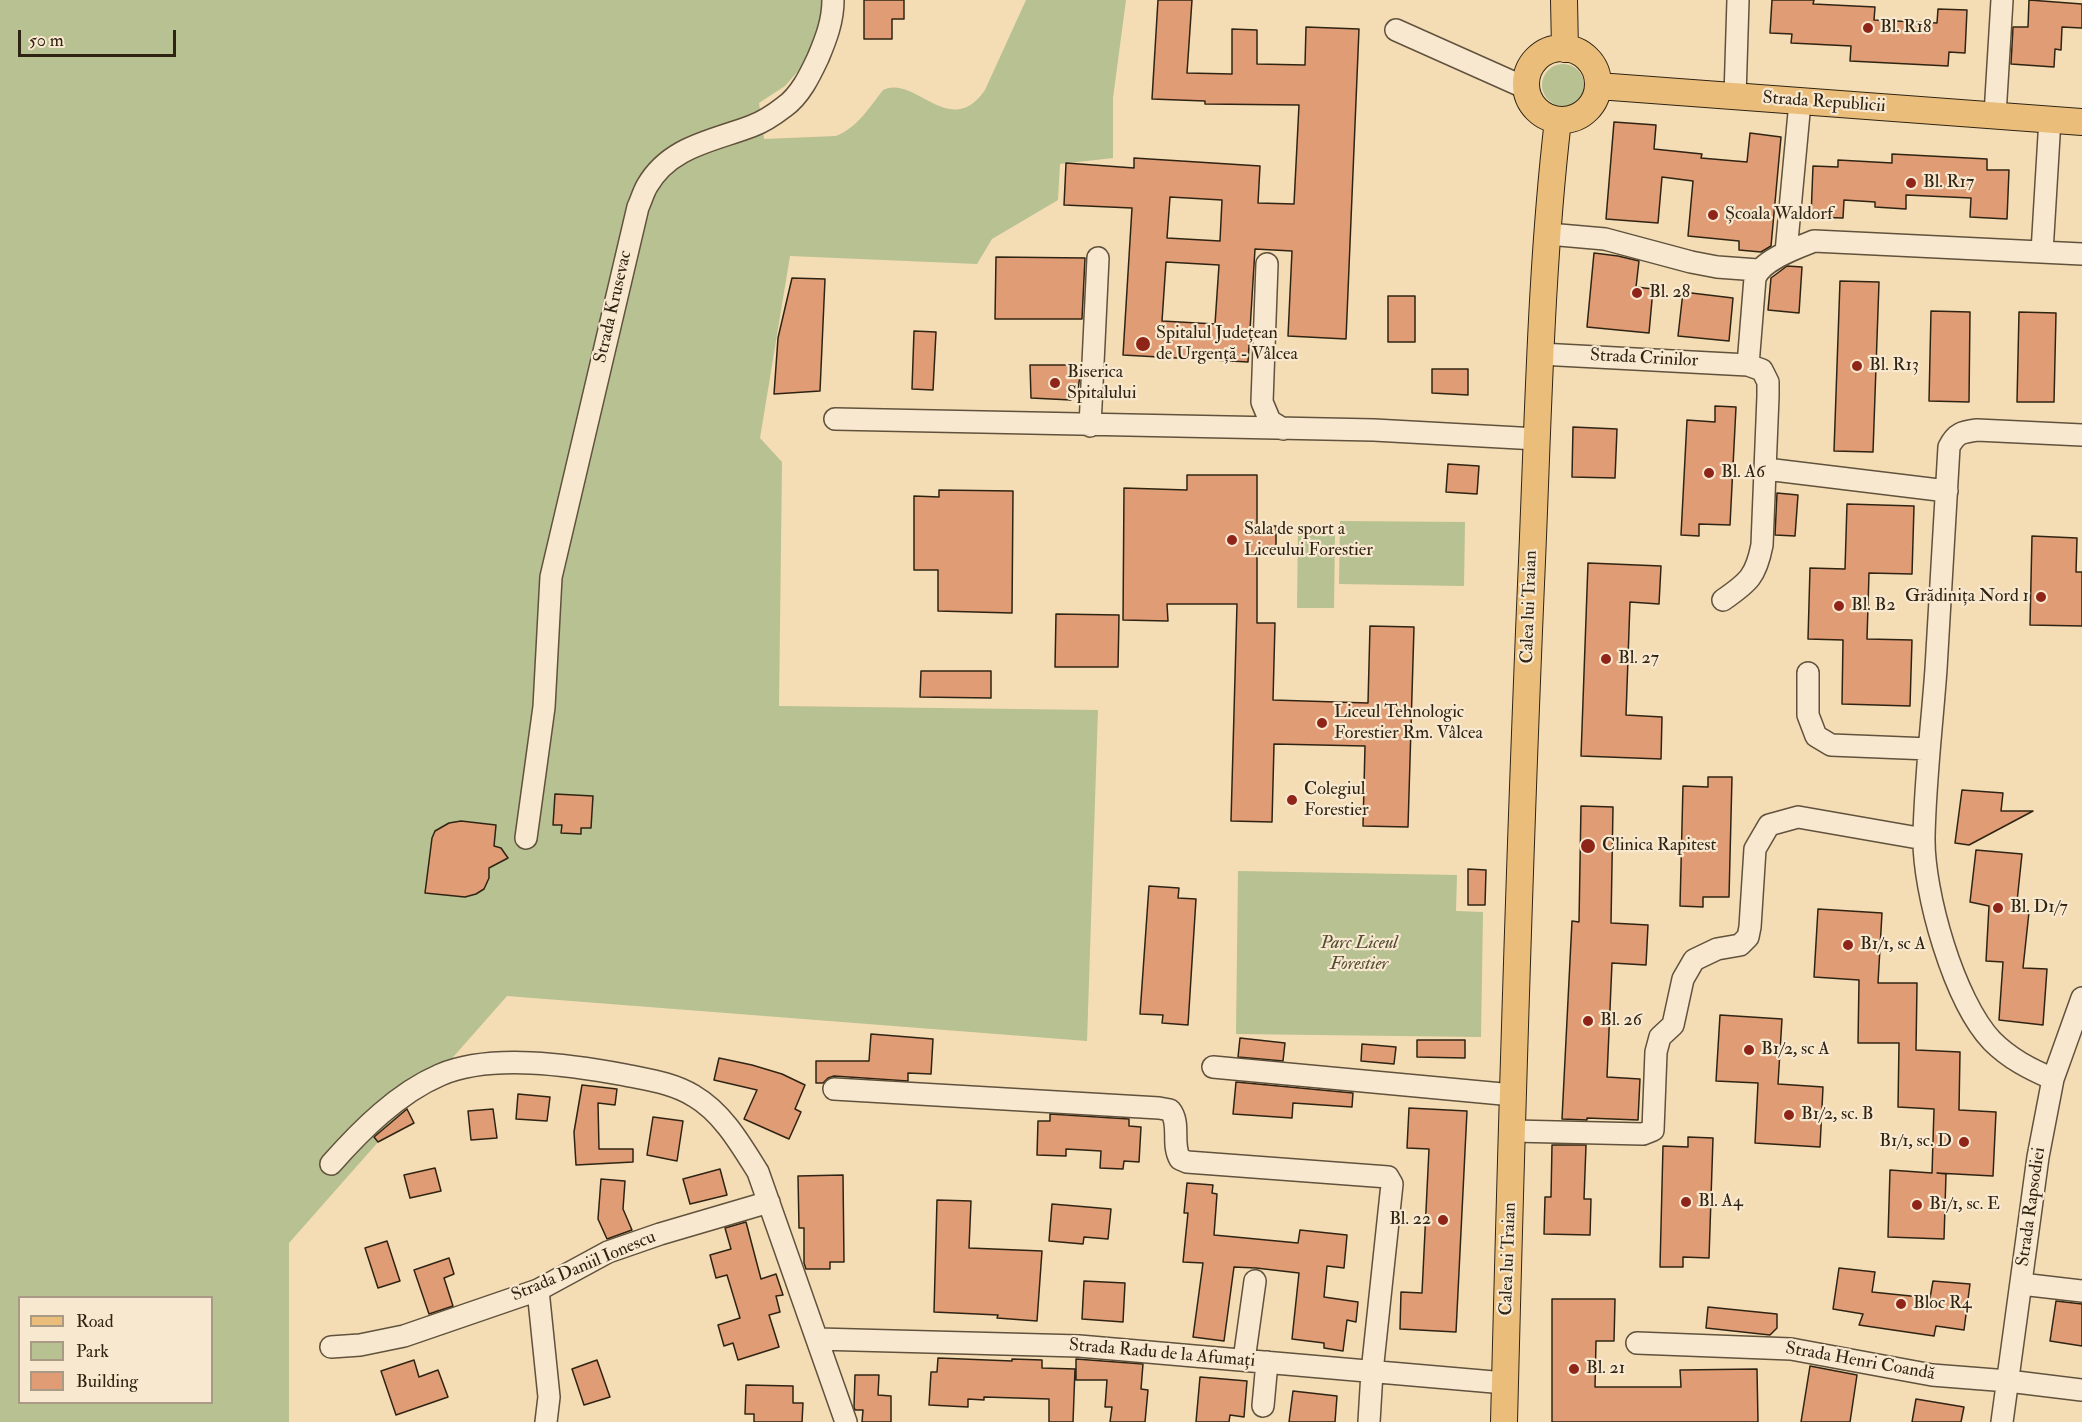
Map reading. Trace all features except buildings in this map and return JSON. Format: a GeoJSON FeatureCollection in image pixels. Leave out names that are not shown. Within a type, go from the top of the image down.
{"type":"FeatureCollection","features":[{"type":"Feature","properties":{"kind":"main road"},"geometry":{"type":"LineString","coordinates":[[1564,0],[1565,49]]}},
{"type":"Feature","properties":{"kind":"main road"},"geometry":{"type":"LineString","coordinates":[[1557,48],[1579,52],[1590,61],[1595,69],[1598,86],[1597,96],[1590,107],[1575,118],[1558,120],[1542,114],[1535,108],[1526,88],[1527,75],[1536,60],[1545,52],[1557,48]]}},
{"type":"Feature","properties":{"kind":"main road","name":"Strada Republicii"},"geometry":{"type":"LineString","coordinates":[[1598,86],[2082,122]]}},
{"type":"Feature","properties":{"kind":"main road","name":"Calea lui Traian"},"geometry":{"type":"LineString","coordinates":[[1504,1422],[1523,774],[1540,354],[1552,171],[1558,120]]}},
{"type":"Feature","properties":{"kind":"street","name":"Strada Krusevac"},"geometry":{"type":"LineString","coordinates":[[526,838],[544,707],[551,577],[638,207],[648,185],[665,164],[682,151],[754,125],[786,106],[802,88],[826,38],[832,0]]}},
{"type":"Feature","properties":{"kind":"street"},"geometry":{"type":"LineString","coordinates":[[1735,97],[1738,0]]}},
{"type":"Feature","properties":{"kind":"street"},"geometry":{"type":"LineString","coordinates":[[1995,115],[2002,0]]}},
{"type":"Feature","properties":{"kind":"street"},"geometry":{"type":"LineString","coordinates":[[1396,30],[1526,88]]}},
{"type":"Feature","properties":{"kind":"street"},"geometry":{"type":"LineString","coordinates":[[1786,252],[1800,102]]}},
{"type":"Feature","properties":{"kind":"street"},"geometry":{"type":"LineString","coordinates":[[2042,252],[2050,119]]}},
{"type":"Feature","properties":{"kind":"street"},"geometry":{"type":"LineString","coordinates":[[1548,234],[1605,239],[1690,262],[1717,267],[1758,270]]}},
{"type":"Feature","properties":{"kind":"street"},"geometry":{"type":"LineString","coordinates":[[1723,600],[1745,585],[1758,566],[1762,545],[1768,382],[1762,370],[1748,365],[1755,278],[1758,270],[1786,252],[1814,241],[2082,254]]}},
{"type":"Feature","properties":{"kind":"street"},"geometry":{"type":"LineString","coordinates":[[1090,426],[1098,258]]}},
{"type":"Feature","properties":{"kind":"street"},"geometry":{"type":"LineString","coordinates":[[1267,264],[1262,402],[1270,421],[1283,429]]}},
{"type":"Feature","properties":{"kind":"street","name":"Strada Crinilor"},"geometry":{"type":"LineString","coordinates":[[1540,354],[1748,365]]}},
{"type":"Feature","properties":{"kind":"street"},"geometry":{"type":"LineString","coordinates":[[835,419],[1374,430],[1537,439]]}},
{"type":"Feature","properties":{"kind":"street"},"geometry":{"type":"LineString","coordinates":[[2053,1079],[2020,1065],[1991,1040],[1964,999],[1941,936],[1928,883],[1924,839],[1949,447],[1953,438],[1963,432],[1977,430],[2082,435]]}},
{"type":"Feature","properties":{"kind":"street"},"geometry":{"type":"LineString","coordinates":[[1766,469],[1947,491]]}},
{"type":"Feature","properties":{"kind":"street"},"geometry":{"type":"LineString","coordinates":[[1808,673],[1808,715],[1816,736],[1832,745],[1929,749]]}},
{"type":"Feature","properties":{"kind":"street"},"geometry":{"type":"LineString","coordinates":[[1513,1131],[1643,1134],[1653,1130],[1656,1052],[1660,1037],[1673,1025],[1683,979],[1694,960],[1716,949],[1740,945],[1748,937],[1755,849],[1769,825],[1798,817],[1924,839]]}},
{"type":"Feature","properties":{"kind":"street","name":"Strada Rapsodiei"},"geometry":{"type":"LineString","coordinates":[[2002,1422],[2038,1157],[2053,1079],[2074,1040],[2082,998]]}},
{"type":"Feature","properties":{"kind":"street"},"geometry":{"type":"LineString","coordinates":[[330,1164],[376,1115],[439,1075],[472,1065],[521,1063],[585,1068],[667,1083],[695,1096],[713,1111],[736,1138],[758,1172],[846,1422]]}},
{"type":"Feature","properties":{"kind":"street"},"geometry":{"type":"LineString","coordinates":[[1213,1067],[1514,1095]]}},
{"type":"Feature","properties":{"kind":"street"},"geometry":{"type":"LineString","coordinates":[[834,1089],[1170,1110],[1175,1116],[1175,1151],[1180,1159],[1187,1162],[1388,1177],[1392,1184],[1372,1372],[1369,1422]]}},
{"type":"Feature","properties":{"kind":"street","name":"Strada Daniil Ionescu"},"geometry":{"type":"LineString","coordinates":[[330,1347],[360,1345],[404,1336],[538,1290],[608,1252],[769,1202]]}},
{"type":"Feature","properties":{"kind":"street"},"geometry":{"type":"LineString","coordinates":[[1244,1360],[1255,1281]]}},
{"type":"Feature","properties":{"kind":"street"},"geometry":{"type":"LineString","coordinates":[[2021,1284],[2082,1291]]}},
{"type":"Feature","properties":{"kind":"street"},"geometry":{"type":"LineString","coordinates":[[538,1290],[549,1397],[546,1422]]}},
{"type":"Feature","properties":{"kind":"street","name":"Strada Radu de la Afumați"},"geometry":{"type":"LineString","coordinates":[[818,1339],[1079,1346],[1505,1383]]}},
{"type":"Feature","properties":{"kind":"street","name":"Strada Henri Coandă"},"geometry":{"type":"LineString","coordinates":[[1637,1342],[1791,1349],[1932,1375],[2082,1390]]}},
{"type":"Feature","properties":{"kind":"street"},"geometry":{"type":"LineString","coordinates":[[1263,1406],[1267,1362]]}},
{"type":"Feature","properties":{"kind":"green space"},"geometry":{"type":"Polygon","coordinates":[[[0,0],[826,0],[824,22],[805,63],[785,86],[759,103],[764,139],[836,136],[851,128],[883,90],[895,87],[908,90],[946,108],[959,109],[972,104],[985,90],[1026,0],[1126,0],[1113,98],[1113,158],[1060,164],[1058,200],[992,239],[977,264],[790,256],[760,438],[782,462],[779,706],[1098,710],[1087,1041],[507,996],[289,1243],[289,1422],[0,1422],[0,0]]]}},
{"type":"Feature","properties":{"kind":"green space"},"geometry":{"type":"Polygon","coordinates":[[[1563,64],[1571,65],[1578,70],[1583,77],[1583,93],[1578,100],[1571,105],[1563,106],[1555,105],[1548,100],[1543,93],[1542,85],[1543,77],[1548,70],[1555,65],[1563,64]]]}},
{"type":"Feature","properties":{"kind":"green space"},"geometry":{"type":"Polygon","coordinates":[[[1340,521],[1465,522],[1464,586],[1339,584],[1340,521]]]}},
{"type":"Feature","properties":{"kind":"green space"},"geometry":{"type":"Polygon","coordinates":[[[1298,531],[1335,531],[1334,608],[1297,608],[1298,531]]]}},
{"type":"Feature","properties":{"kind":"green space","name":"Parc Liceul Forestier"},"geometry":{"type":"Polygon","coordinates":[[[1238,871],[1457,875],[1456,911],[1483,912],[1481,1037],[1236,1034],[1238,871]]]}},
{"type":"Feature","properties":{"kind":"place","name":"Bl. R18"},"geometry":{"type":"Point","coordinates":[1868,28]}},
{"type":"Feature","properties":{"kind":"place","name":"Bl. R17"},"geometry":{"type":"Point","coordinates":[1911,183]}},
{"type":"Feature","properties":{"kind":"place","name":"Școala Waldorf"},"geometry":{"type":"Point","coordinates":[1713,215]}},
{"type":"Feature","properties":{"kind":"place","name":"Bl. 28"},"geometry":{"type":"Point","coordinates":[1637,293]}},
{"type":"Feature","properties":{"kind":"place","name":"Spitalul Județean de Urgență - Vâlcea"},"geometry":{"type":"Point","coordinates":[1143,344]}},
{"type":"Feature","properties":{"kind":"place","name":"Bl. R13"},"geometry":{"type":"Point","coordinates":[1857,366]}},
{"type":"Feature","properties":{"kind":"place","name":"Biserica Spitalului"},"geometry":{"type":"Point","coordinates":[1055,383]}},
{"type":"Feature","properties":{"kind":"place","name":"Bl. A6"},"geometry":{"type":"Point","coordinates":[1709,473]}},
{"type":"Feature","properties":{"kind":"place","name":"Sala de sport a Liceului Forestier"},"geometry":{"type":"Point","coordinates":[1232,540]}},
{"type":"Feature","properties":{"kind":"place","name":"Grădinița Nord 1"},"geometry":{"type":"Point","coordinates":[2041,597]}},
{"type":"Feature","properties":{"kind":"place","name":"Bl. B2"},"geometry":{"type":"Point","coordinates":[1839,606]}},
{"type":"Feature","properties":{"kind":"place","name":"Bl. 27"},"geometry":{"type":"Point","coordinates":[1606,659]}},
{"type":"Feature","properties":{"kind":"place","name":"Liceul Tehnologic Forestier Rm. Vâlcea"},"geometry":{"type":"Point","coordinates":[1322,723]}},
{"type":"Feature","properties":{"kind":"place","name":"Colegiul Forestier"},"geometry":{"type":"Point","coordinates":[1292,800]}},
{"type":"Feature","properties":{"kind":"place","name":"Clinica Rapitest"},"geometry":{"type":"Point","coordinates":[1588,846]}},
{"type":"Feature","properties":{"kind":"place","name":"Bl. D1/7"},"geometry":{"type":"Point","coordinates":[1998,908]}},
{"type":"Feature","properties":{"kind":"place","name":"B1/1, sc A"},"geometry":{"type":"Point","coordinates":[1848,945]}},
{"type":"Feature","properties":{"kind":"place","name":"Bl. 26"},"geometry":{"type":"Point","coordinates":[1588,1021]}},
{"type":"Feature","properties":{"kind":"place","name":"B1/2, sc A"},"geometry":{"type":"Point","coordinates":[1749,1050]}},
{"type":"Feature","properties":{"kind":"place","name":"B1/2, sc. B"},"geometry":{"type":"Point","coordinates":[1789,1115]}},
{"type":"Feature","properties":{"kind":"place","name":"B1/1, sc. D"},"geometry":{"type":"Point","coordinates":[1964,1142]}},
{"type":"Feature","properties":{"kind":"place","name":"Bl. A4"},"geometry":{"type":"Point","coordinates":[1686,1202]}},
{"type":"Feature","properties":{"kind":"place","name":"B1/1, sc. E"},"geometry":{"type":"Point","coordinates":[1917,1205]}},
{"type":"Feature","properties":{"kind":"place","name":"Bl. 22"},"geometry":{"type":"Point","coordinates":[1443,1220]}},
{"type":"Feature","properties":{"kind":"place","name":"Bloc R4"},"geometry":{"type":"Point","coordinates":[1901,1304]}},
{"type":"Feature","properties":{"kind":"place","name":"Bl. 21"},"geometry":{"type":"Point","coordinates":[1574,1369]}}]}
